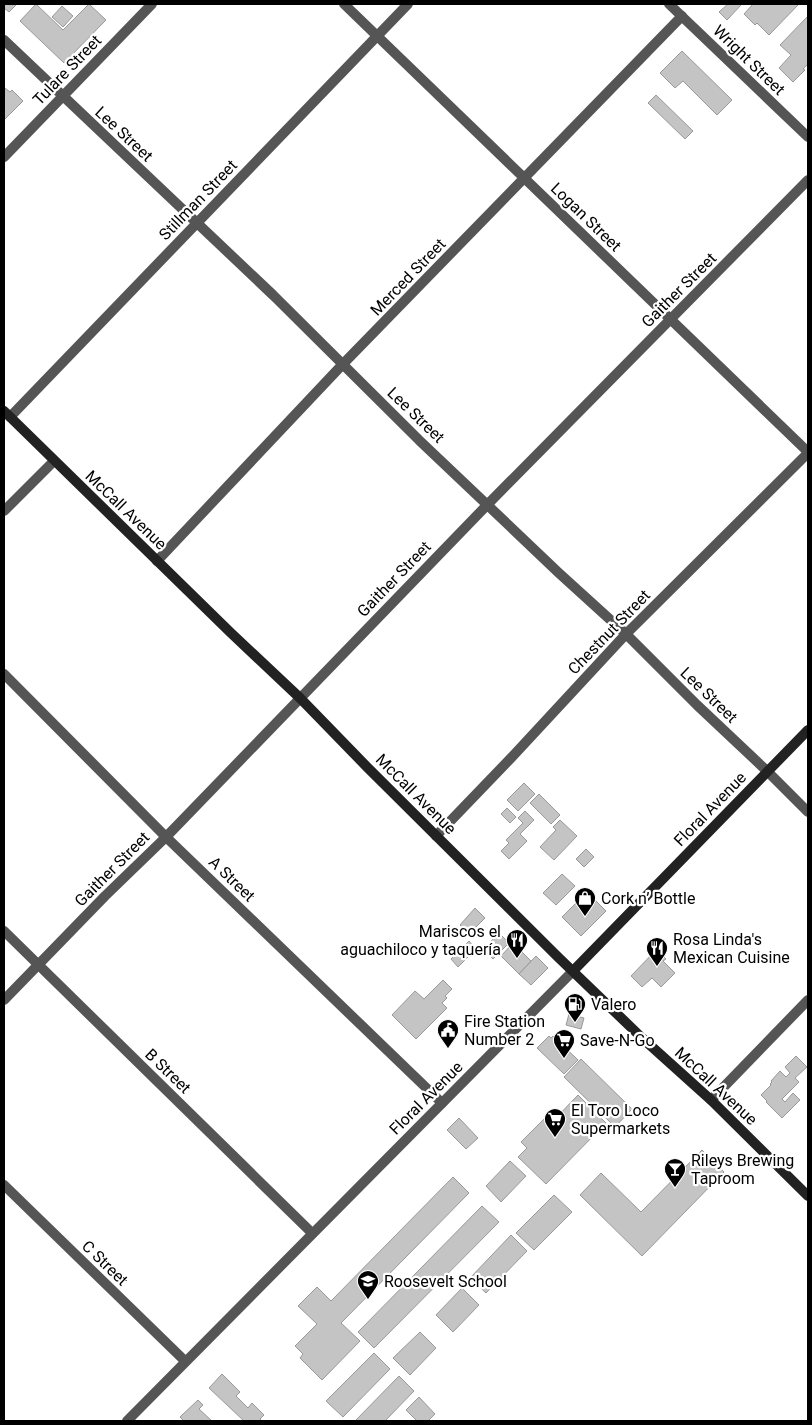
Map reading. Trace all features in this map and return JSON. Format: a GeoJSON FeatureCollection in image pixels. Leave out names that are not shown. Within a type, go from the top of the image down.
{"type":"FeatureCollection","features":[{"type":"Feature","properties":{"kind":"main road","name":"McCall Avenue"},"geometry":{"type":"LineString","coordinates":[[7,414],[300,698],[573,971],[710,1100],[808,1196]]}},
{"type":"Feature","properties":{"kind":"main road","name":"Floral Avenue"},"geometry":{"type":"LineString","coordinates":[[573,971],[808,730]]}},
{"type":"Feature","properties":{"kind":"street","name":"Tulare Street"},"geometry":{"type":"LineString","coordinates":[[4,157],[152,4]]}},
{"type":"Feature","properties":{"kind":"street","name":"Logan Street"},"geometry":{"type":"LineString","coordinates":[[344,4],[808,453]]}},
{"type":"Feature","properties":{"kind":"street","name":"Stillman Street"},"geometry":{"type":"LineString","coordinates":[[7,414],[197,223],[408,4]]}},
{"type":"Feature","properties":{"kind":"street","name":"Wright Street"},"geometry":{"type":"LineString","coordinates":[[669,4],[808,137]]}},
{"type":"Feature","properties":{"kind":"street","name":"Merced Street"},"geometry":{"type":"LineString","coordinates":[[157,561],[342,365],[682,16]]}},
{"type":"Feature","properties":{"kind":"street","name":"Lee Street"},"geometry":{"type":"LineString","coordinates":[[4,40],[197,223],[342,365],[626,634],[808,812]]}},
{"type":"Feature","properties":{"kind":"street","name":"Gaither Street"},"geometry":{"type":"LineString","coordinates":[[4,1000],[105,896],[166,837],[488,504],[808,180]]}},
{"type":"Feature","properties":{"kind":"street","name":"Chestnut Street"},"geometry":{"type":"LineString","coordinates":[[436,836],[626,634],[808,453]]}},
{"type":"Feature","properties":{"kind":"street"},"geometry":{"type":"LineString","coordinates":[[4,512],[54,461]]}},
{"type":"Feature","properties":{"kind":"street","name":"A Street"},"geometry":{"type":"LineString","coordinates":[[4,674],[166,837],[442,1103]]}},
{"type":"Feature","properties":{"kind":"street","name":"B Street"},"geometry":{"type":"LineString","coordinates":[[4,930],[312,1233]]}},
{"type":"Feature","properties":{"kind":"street","name":"Floral Avenue"},"geometry":{"type":"LineString","coordinates":[[127,1421],[573,971]]}},
{"type":"Feature","properties":{"kind":"street"},"geometry":{"type":"LineString","coordinates":[[710,1100],[808,1000]]}},
{"type":"Feature","properties":{"kind":"street","name":"C Street"},"geometry":{"type":"LineString","coordinates":[[4,1185],[186,1361]]}},
{"type":"Feature","properties":{"kind":"building"},"geometry":{"type":"Polygon","coordinates":[[[4,4],[17,4],[9,12],[4,8],[4,4]]]}},
{"type":"Feature","properties":{"kind":"building"},"geometry":{"type":"Polygon","coordinates":[[[36,4],[63,30],[89,4],[106,20],[64,63],[20,21],[36,4]]]}},
{"type":"Feature","properties":{"kind":"building"},"geometry":{"type":"Polygon","coordinates":[[[728,4],[742,4],[727,20],[719,12],[728,4]]]}},
{"type":"Feature","properties":{"kind":"building"},"geometry":{"type":"Polygon","coordinates":[[[753,4],[799,4],[769,35],[744,14],[753,4]]]}},
{"type":"Feature","properties":{"kind":"building"},"geometry":{"type":"Polygon","coordinates":[[[62,6],[73,16],[63,27],[52,17],[62,6]]]}},
{"type":"Feature","properties":{"kind":"building"},"geometry":{"type":"Polygon","coordinates":[[[808,16],[808,64],[803,69],[805,70],[793,82],[779,68],[791,55],[780,45],[808,16]]]}},
{"type":"Feature","properties":{"kind":"building"},"geometry":{"type":"Polygon","coordinates":[[[682,51],[732,100],[717,115],[683,81],[675,88],[660,73],[682,51]]]}},
{"type":"Feature","properties":{"kind":"building"},"geometry":{"type":"Polygon","coordinates":[[[4,89],[10,92],[12,90],[23,101],[4,120],[4,89]]]}},
{"type":"Feature","properties":{"kind":"building"},"geometry":{"type":"Polygon","coordinates":[[[656,95],[693,131],[685,139],[648,103],[656,95]]]}},
{"type":"Feature","properties":{"kind":"building"},"geometry":{"type":"Polygon","coordinates":[[[524,783],[535,794],[518,811],[507,800],[524,783]]]}},
{"type":"Feature","properties":{"kind":"building"},"geometry":{"type":"Polygon","coordinates":[[[539,794],[560,815],[551,824],[530,803],[539,794]]]}},
{"type":"Feature","properties":{"kind":"building"},"geometry":{"type":"Polygon","coordinates":[[[507,808],[516,817],[510,823],[501,814],[507,808]]]}},
{"type":"Feature","properties":{"kind":"building"},"geometry":{"type":"Polygon","coordinates":[[[525,811],[534,820],[520,834],[527,841],[509,859],[501,851],[509,843],[506,840],[523,823],[518,818],[525,811]]]}},
{"type":"Feature","properties":{"kind":"building"},"geometry":{"type":"Polygon","coordinates":[[[560,820],[577,836],[554,860],[540,847],[556,830],[553,827],[560,820]]]}},
{"type":"Feature","properties":{"kind":"building"},"geometry":{"type":"Polygon","coordinates":[[[586,849],[594,857],[584,867],[576,859],[586,849]]]}},
{"type":"Feature","properties":{"kind":"building"},"geometry":{"type":"Polygon","coordinates":[[[562,874],[575,886],[556,905],[543,893],[562,874]]]}},
{"type":"Feature","properties":{"kind":"building"},"geometry":{"type":"Polygon","coordinates":[[[587,892],[606,911],[581,936],[562,917],[587,892]]]}},
{"type":"Feature","properties":{"kind":"building"},"geometry":{"type":"Polygon","coordinates":[[[475,908],[485,918],[469,934],[460,925],[475,908]]]}},
{"type":"Feature","properties":{"kind":"building"},"geometry":{"type":"Polygon","coordinates":[[[499,933],[509,943],[493,959],[483,949],[499,933]]]}},
{"type":"Feature","properties":{"kind":"building"},"geometry":{"type":"Polygon","coordinates":[[[469,941],[476,949],[458,967],[451,959],[469,941]]]}},
{"type":"Feature","properties":{"kind":"building"},"geometry":{"type":"Polygon","coordinates":[[[513,943],[531,961],[519,974],[501,956],[513,943]]]}},
{"type":"Feature","properties":{"kind":"building"},"geometry":{"type":"Polygon","coordinates":[[[656,950],[666,959],[663,961],[675,973],[661,987],[652,978],[642,987],[631,976],[656,950]]]}},
{"type":"Feature","properties":{"kind":"building"},"geometry":{"type":"Polygon","coordinates":[[[536,956],[548,968],[531,985],[519,974],[536,956]]]}},
{"type":"Feature","properties":{"kind":"building"},"geometry":{"type":"Polygon","coordinates":[[[443,980],[452,989],[445,996],[447,998],[442,1003],[447,1008],[416,1039],[392,1015],[415,991],[424,999],[443,980]]]}},
{"type":"Feature","properties":{"kind":"building"},"geometry":{"type":"Polygon","coordinates":[[[569,1014],[584,1018],[581,1029],[566,1025],[569,1014]]]}},
{"type":"Feature","properties":{"kind":"building"},"geometry":{"type":"Polygon","coordinates":[[[549,1036],[551,1038],[553,1036],[578,1060],[564,1074],[537,1048],[549,1036]]]}},
{"type":"Feature","properties":{"kind":"building"},"geometry":{"type":"Polygon","coordinates":[[[796,1056],[807,1067],[795,1078],[799,1082],[782,1099],[785,1102],[793,1093],[800,1100],[782,1118],[761,1095],[771,1085],[771,1081],[780,1071],[786,1077],[790,1073],[785,1067],[796,1056]]]}},
{"type":"Feature","properties":{"kind":"building"},"geometry":{"type":"Polygon","coordinates":[[[581,1059],[632,1109],[615,1127],[564,1077],[581,1059]]]}},
{"type":"Feature","properties":{"kind":"building"},"geometry":{"type":"Polygon","coordinates":[[[578,1095],[606,1123],[546,1184],[518,1157],[527,1148],[521,1142],[546,1117],[552,1122],[578,1095]]]}},
{"type":"Feature","properties":{"kind":"building"},"geometry":{"type":"Polygon","coordinates":[[[459,1118],[478,1138],[466,1149],[447,1130],[459,1118]]]}},
{"type":"Feature","properties":{"kind":"building"},"geometry":{"type":"Polygon","coordinates":[[[702,1150],[724,1172],[642,1256],[580,1195],[601,1173],[641,1212],[702,1150]]]}},
{"type":"Feature","properties":{"kind":"building"},"geometry":{"type":"Polygon","coordinates":[[[510,1161],[526,1176],[501,1202],[486,1186],[510,1161]]]}},
{"type":"Feature","properties":{"kind":"building"},"geometry":{"type":"Polygon","coordinates":[[[453,1177],[469,1193],[341,1323],[360,1341],[322,1380],[300,1358],[303,1354],[295,1346],[317,1324],[298,1306],[317,1287],[331,1301],[453,1177]]]}},
{"type":"Feature","properties":{"kind":"building"},"geometry":{"type":"Polygon","coordinates":[[[554,1195],[572,1212],[534,1250],[516,1233],[554,1195]]]}},
{"type":"Feature","properties":{"kind":"building"},"geometry":{"type":"Polygon","coordinates":[[[482,1206],[499,1222],[374,1348],[358,1332],[482,1206]]]}},
{"type":"Feature","properties":{"kind":"building"},"geometry":{"type":"Polygon","coordinates":[[[511,1235],[527,1251],[486,1293],[470,1278],[511,1235]]]}},
{"type":"Feature","properties":{"kind":"building"},"geometry":{"type":"Polygon","coordinates":[[[462,1288],[479,1305],[453,1332],[436,1315],[462,1288]]]}},
{"type":"Feature","properties":{"kind":"building"},"geometry":{"type":"Polygon","coordinates":[[[420,1332],[436,1348],[410,1375],[393,1358],[420,1332]]]}},
{"type":"Feature","properties":{"kind":"building"},"geometry":{"type":"Polygon","coordinates":[[[374,1353],[390,1369],[343,1417],[326,1401],[374,1353]]]}},
{"type":"Feature","properties":{"kind":"building"},"geometry":{"type":"Polygon","coordinates":[[[222,1374],[240,1392],[236,1396],[248,1408],[252,1403],[264,1415],[260,1419],[262,1421],[244,1421],[209,1388],[222,1374]]]}},
{"type":"Feature","properties":{"kind":"building"},"geometry":{"type":"Polygon","coordinates":[[[399,1376],[414,1391],[385,1421],[355,1421],[399,1376]]]}},
{"type":"Feature","properties":{"kind":"building"},"geometry":{"type":"Polygon","coordinates":[[[419,1397],[435,1414],[428,1421],[417,1421],[406,1410],[419,1397]]]}},
{"type":"Feature","properties":{"kind":"building"},"geometry":{"type":"Polygon","coordinates":[[[198,1400],[203,1405],[199,1409],[212,1421],[184,1421],[180,1417],[198,1400]]]}},
{"type":"Feature","properties":{"kind":"place","name":"Cork n’ Bottle"},"geometry":{"type":"Point","coordinates":[585,917]}},
{"type":"Feature","properties":{"kind":"place","name":"Mariscos el aguachiloco y taquería"},"geometry":{"type":"Point","coordinates":[517,959]}},
{"type":"Feature","properties":{"kind":"place","name":"Rosa Linda's Mexican Cuisine"},"geometry":{"type":"Point","coordinates":[657,967]}},
{"type":"Feature","properties":{"kind":"place","name":"Valero"},"geometry":{"type":"Point","coordinates":[575,1023]}},
{"type":"Feature","properties":{"kind":"place","name":"Fire Station Number 2"},"geometry":{"type":"Point","coordinates":[448,1049]}},
{"type":"Feature","properties":{"kind":"place","name":"Save-N-Go"},"geometry":{"type":"Point","coordinates":[564,1059]}},
{"type":"Feature","properties":{"kind":"place","name":"El Toro Loco Supermarkets"},"geometry":{"type":"Point","coordinates":[555,1138]}},
{"type":"Feature","properties":{"kind":"place","name":"Rileys Brewing Taproom"},"geometry":{"type":"Point","coordinates":[675,1188]}},
{"type":"Feature","properties":{"kind":"place","name":"Roosevelt School"},"geometry":{"type":"Point","coordinates":[368,1300]}}]}
